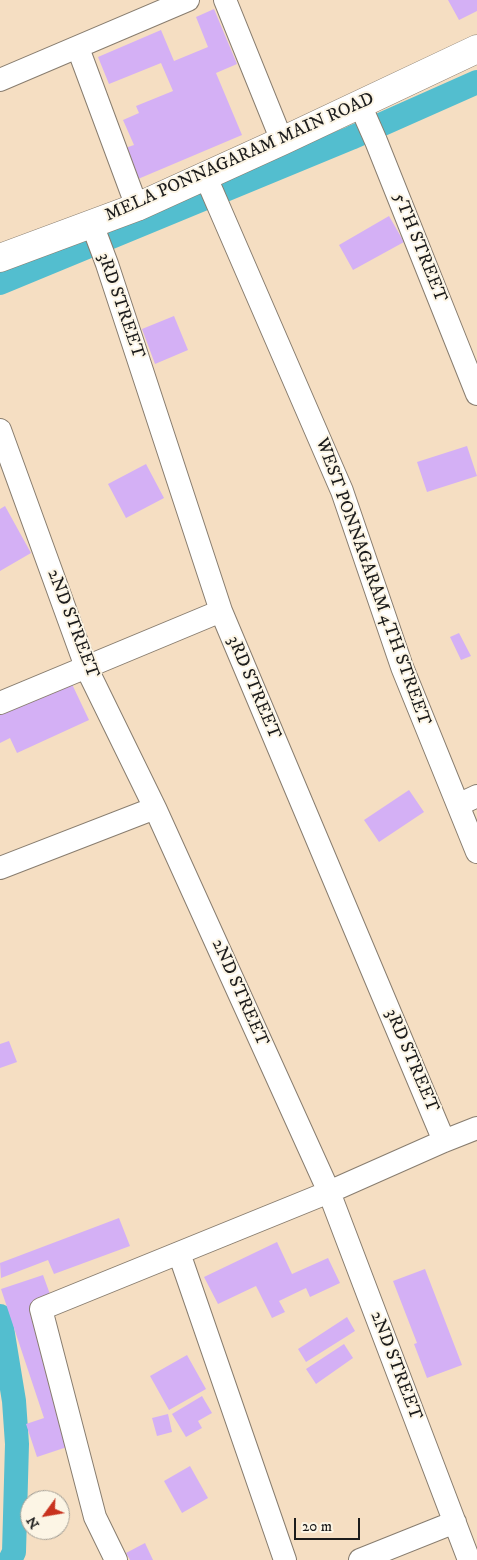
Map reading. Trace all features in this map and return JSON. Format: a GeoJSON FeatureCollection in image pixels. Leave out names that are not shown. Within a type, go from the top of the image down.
{"type":"FeatureCollection","features":[{"type":"Feature","properties":{"kind":"street"},"geometry":{"type":"LineString","coordinates":[[0,80],[188,0]]}},
{"type":"Feature","properties":{"kind":"street"},"geometry":{"type":"LineString","coordinates":[[225,0],[282,141]]}},
{"type":"Feature","properties":{"kind":"street"},"geometry":{"type":"LineString","coordinates":[[78,48],[137,207]]}},
{"type":"Feature","properties":{"kind":"street","name":"MELA PONNAGARAM MAIN ROAD"},"geometry":{"type":"LineString","coordinates":[[2,252],[94,228],[137,207],[206,178],[282,141],[361,111],[477,49]]}},
{"type":"Feature","properties":{"kind":"street","name":"5TH STREET"},"geometry":{"type":"LineString","coordinates":[[361,111],[376,141],[477,394]]}},
{"type":"Feature","properties":{"kind":"street","name":"WEST PONNAGARAM 4TH STREET"},"geometry":{"type":"LineString","coordinates":[[206,178],[342,491],[402,667],[468,801],[477,852]]}},
{"type":"Feature","properties":{"kind":"street","name":"3RD STREET"},"geometry":{"type":"LineString","coordinates":[[94,228],[221,611],[444,1141]]}},
{"type":"Feature","properties":{"kind":"street","name":"2ND STREET"},"geometry":{"type":"LineString","coordinates":[[0,430],[86,668],[156,808],[329,1192],[469,1560]]}},
{"type":"Feature","properties":{"kind":"street"},"geometry":{"type":"LineString","coordinates":[[0,702],[221,611]]}},
{"type":"Feature","properties":{"kind":"street"},"geometry":{"type":"LineString","coordinates":[[0,868],[156,808]]}},
{"type":"Feature","properties":{"kind":"street"},"geometry":{"type":"LineString","coordinates":[[116,1560],[94,1517],[41,1309],[329,1192],[477,1128]]}},
{"type":"Feature","properties":{"kind":"street"},"geometry":{"type":"LineString","coordinates":[[179,1253],[285,1560]]}},
{"type":"Feature","properties":{"kind":"street"},"geometry":{"type":"LineString","coordinates":[[360,1560],[455,1522]]}},
{"type":"Feature","properties":{"kind":"building"},"geometry":{"type":"Polygon","coordinates":[[[448,0],[477,0],[477,11],[459,20],[448,0]]]}},
{"type":"Feature","properties":{"kind":"building"},"geometry":{"type":"Polygon","coordinates":[[[214,9],[237,64],[216,73],[242,135],[138,179],[125,148],[134,145],[123,120],[139,113],[136,106],[173,91],[161,63],[109,84],[98,57],[161,30],[174,61],[208,47],[196,17],[214,9]]]}},
{"type":"Feature","properties":{"kind":"building"},"geometry":{"type":"Polygon","coordinates":[[[389,216],[404,242],[353,270],[339,245],[389,216]]]}},
{"type":"Feature","properties":{"kind":"building"},"geometry":{"type":"Polygon","coordinates":[[[174,316],[188,350],[155,364],[142,329],[174,316]]]}},
{"type":"Feature","properties":{"kind":"building"},"geometry":{"type":"Polygon","coordinates":[[[467,446],[477,476],[427,492],[417,462],[467,446]]]}},
{"type":"Feature","properties":{"kind":"building"},"geometry":{"type":"Polygon","coordinates":[[[146,464],[164,498],[126,518],[108,484],[146,464]]]}},
{"type":"Feature","properties":{"kind":"building"},"geometry":{"type":"Polygon","coordinates":[[[5,506],[31,553],[0,571],[0,509],[5,506]]]}},
{"type":"Feature","properties":{"kind":"building"},"geometry":{"type":"Polygon","coordinates":[[[459,633],[471,656],[461,660],[450,637],[459,633]]]}},
{"type":"Feature","properties":{"kind":"building"},"geometry":{"type":"Polygon","coordinates":[[[71,682],[89,720],[17,753],[10,738],[0,743],[0,715],[71,682]]]}},
{"type":"Feature","properties":{"kind":"building"},"geometry":{"type":"Polygon","coordinates":[[[409,790],[424,812],[379,842],[364,820],[409,790]]]}},
{"type":"Feature","properties":{"kind":"building"},"geometry":{"type":"Polygon","coordinates":[[[9,1041],[17,1062],[0,1068],[0,1044],[9,1041]]]}},
{"type":"Feature","properties":{"kind":"building"},"geometry":{"type":"Polygon","coordinates":[[[119,1218],[130,1246],[54,1274],[48,1260],[1,1278],[0,1263],[119,1218]]]}},
{"type":"Feature","properties":{"kind":"building"},"geometry":{"type":"Polygon","coordinates":[[[277,1242],[292,1274],[328,1258],[340,1283],[310,1297],[306,1288],[279,1301],[285,1312],[272,1318],[256,1286],[218,1304],[204,1277],[277,1242]]]}},
{"type":"Feature","properties":{"kind":"building"},"geometry":{"type":"Polygon","coordinates":[[[425,1269],[462,1365],[427,1378],[414,1344],[417,1343],[393,1281],[425,1269]]]}},
{"type":"Feature","properties":{"kind":"building"},"geometry":{"type":"Polygon","coordinates":[[[43,1275],[51,1297],[70,1446],[37,1457],[26,1424],[44,1418],[1,1289],[43,1275]]]}},
{"type":"Feature","properties":{"kind":"building"},"geometry":{"type":"Polygon","coordinates":[[[347,1317],[355,1331],[306,1362],[298,1349],[347,1317]]]}},
{"type":"Feature","properties":{"kind":"building"},"geometry":{"type":"Polygon","coordinates":[[[344,1344],[353,1358],[316,1384],[306,1369],[344,1344]]]}},
{"type":"Feature","properties":{"kind":"building"},"geometry":{"type":"Polygon","coordinates":[[[187,1355],[206,1389],[169,1410],[150,1376],[187,1355]]]}},
{"type":"Feature","properties":{"kind":"building"},"geometry":{"type":"Polygon","coordinates":[[[202,1396],[212,1413],[198,1421],[202,1428],[186,1437],[172,1414],[202,1396]]]}},
{"type":"Feature","properties":{"kind":"building"},"geometry":{"type":"Polygon","coordinates":[[[168,1414],[172,1432],[157,1436],[152,1418],[168,1414]]]}},
{"type":"Feature","properties":{"kind":"building"},"geometry":{"type":"Polygon","coordinates":[[[190,1466],[208,1498],[182,1513],[164,1481],[190,1466]]]}},
{"type":"Feature","properties":{"kind":"building"},"geometry":{"type":"Polygon","coordinates":[[[145,1543],[153,1560],[130,1560],[126,1553],[145,1543]]]}},
{"type":"Feature","properties":{"kind":"waterway"},"geometry":{"type":"LineString","coordinates":[[0,283],[351,138],[477,82]]}},
{"type":"Feature","properties":{"kind":"waterway"},"geometry":{"type":"LineString","coordinates":[[0,1316],[14,1401],[17,1444],[14,1552],[10,1560]]}}]}
